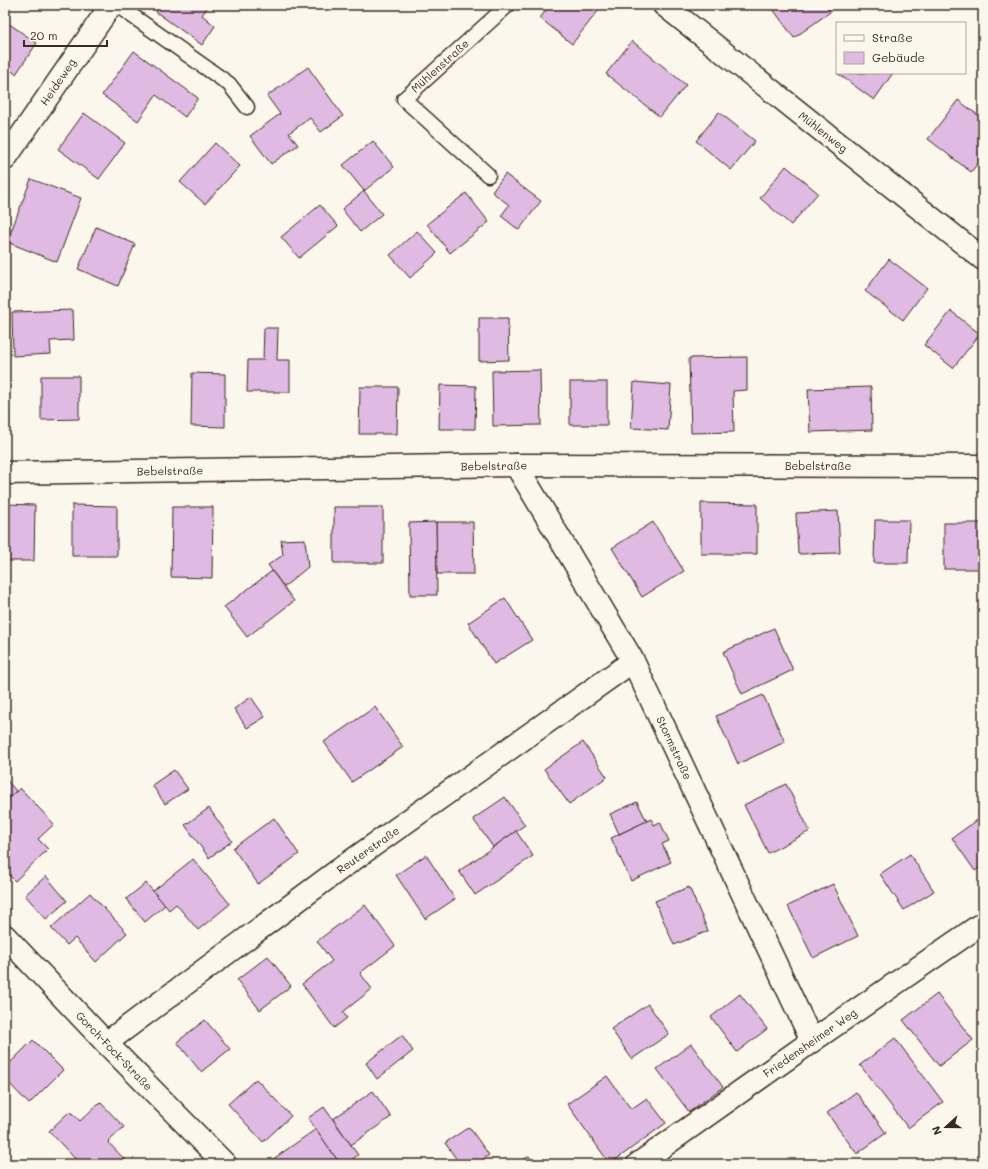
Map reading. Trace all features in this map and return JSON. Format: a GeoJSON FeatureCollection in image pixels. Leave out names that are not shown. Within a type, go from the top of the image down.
{"type":"FeatureCollection","features":[{"type":"Feature","properties":{"kind":"street","name":"Heideweg"},"geometry":{"type":"LineString","coordinates":[[5,159],[111,5]]}},
{"type":"Feature","properties":{"kind":"street","name":"Mühlenweg"},"geometry":{"type":"LineString","coordinates":[[664,5],[983,259]]}},
{"type":"Feature","properties":{"kind":"street","name":"Bebelstraße"},"geometry":{"type":"LineString","coordinates":[[5,473],[516,465],[983,466]]}},
{"type":"Feature","properties":{"kind":"street","name":"Stormstraße"},"geometry":{"type":"LineString","coordinates":[[516,465],[633,661],[812,1041]]}},
{"type":"Feature","properties":{"kind":"street","name":"Reuterstraße"},"geometry":{"type":"LineString","coordinates":[[106,1043],[340,870],[633,661]]}},
{"type":"Feature","properties":{"kind":"street","name":"Friedensheimer Weg"},"geometry":{"type":"LineString","coordinates":[[638,1164],[983,923]]}},
{"type":"Feature","properties":{"kind":"street","name":"Gorch-Fock-Straße"},"geometry":{"type":"LineString","coordinates":[[5,936],[106,1043],[225,1164]]}},
{"type":"Feature","properties":{"kind":"lane"},"geometry":{"type":"LineString","coordinates":[[117,5],[229,84],[247,107]]}},
{"type":"Feature","properties":{"kind":"lane","name":"Mühlenstraße"},"geometry":{"type":"LineString","coordinates":[[488,175],[404,99],[508,5]]}},
{"type":"Feature","properties":{"kind":"building"},"geometry":{"type":"Polygon","coordinates":[[[160,5],[209,5],[202,15],[215,26],[202,45],[156,12],[160,5]]]}},
{"type":"Feature","properties":{"kind":"building"},"geometry":{"type":"Polygon","coordinates":[[[550,5],[590,5],[598,11],[572,44],[540,18],[550,5]]]}},
{"type":"Feature","properties":{"kind":"building"},"geometry":{"type":"Polygon","coordinates":[[[770,5],[825,5],[830,12],[794,38],[770,5]]]}},
{"type":"Feature","properties":{"kind":"building"},"geometry":{"type":"Polygon","coordinates":[[[5,21],[37,43],[16,74],[5,67],[5,21]]]}},
{"type":"Feature","properties":{"kind":"building"},"geometry":{"type":"Polygon","coordinates":[[[632,41],[686,85],[660,117],[606,74],[632,41]]]}},
{"type":"Feature","properties":{"kind":"building"},"geometry":{"type":"Polygon","coordinates":[[[134,51],[198,98],[185,117],[156,95],[138,121],[102,95],[134,51]]]}},
{"type":"Feature","properties":{"kind":"building"},"geometry":{"type":"Polygon","coordinates":[[[308,67],[343,116],[321,132],[310,118],[289,133],[298,145],[271,164],[250,136],[280,114],[267,96],[308,67]]]}},
{"type":"Feature","properties":{"kind":"building"},"geometry":{"type":"Polygon","coordinates":[[[838,74],[892,74],[874,100],[838,74]]]}},
{"type":"Feature","properties":{"kind":"building"},"geometry":{"type":"Polygon","coordinates":[[[958,100],[983,119],[983,157],[971,172],[928,139],[958,100]]]}},
{"type":"Feature","properties":{"kind":"building"},"geometry":{"type":"Polygon","coordinates":[[[719,112],[755,141],[731,170],[696,141],[719,112]]]}},
{"type":"Feature","properties":{"kind":"building"},"geometry":{"type":"Polygon","coordinates":[[[84,113],[125,143],[99,179],[58,149],[84,113]]]}},
{"type":"Feature","properties":{"kind":"building"},"geometry":{"type":"Polygon","coordinates":[[[373,141],[394,167],[364,191],[343,165],[373,141]]]}},
{"type":"Feature","properties":{"kind":"building"},"geometry":{"type":"Polygon","coordinates":[[[215,143],[240,166],[205,204],[180,182],[215,143]]]}},
{"type":"Feature","properties":{"kind":"building"},"geometry":{"type":"Polygon","coordinates":[[[786,166],[818,193],[791,225],[760,198],[786,166]]]}},
{"type":"Feature","properties":{"kind":"building"},"geometry":{"type":"Polygon","coordinates":[[[505,174],[541,201],[519,230],[501,216],[509,205],[492,192],[505,174]]]}},
{"type":"Feature","properties":{"kind":"building"},"geometry":{"type":"Polygon","coordinates":[[[31,179],[81,198],[57,262],[7,242],[31,179]]]}},
{"type":"Feature","properties":{"kind":"building"},"geometry":{"type":"Polygon","coordinates":[[[364,191],[382,214],[360,232],[342,209],[364,191]]]}},
{"type":"Feature","properties":{"kind":"building"},"geometry":{"type":"Polygon","coordinates":[[[466,193],[489,222],[450,253],[427,224],[466,193]]]}},
{"type":"Feature","properties":{"kind":"building"},"geometry":{"type":"Polygon","coordinates":[[[320,205],[338,226],[299,258],[281,237],[320,205]]]}},
{"type":"Feature","properties":{"kind":"building"},"geometry":{"type":"Polygon","coordinates":[[[96,227],[135,244],[118,286],[78,269],[96,227]]]}},
{"type":"Feature","properties":{"kind":"building"},"geometry":{"type":"Polygon","coordinates":[[[417,231],[437,253],[410,278],[390,255],[417,231]]]}},
{"type":"Feature","properties":{"kind":"building"},"geometry":{"type":"Polygon","coordinates":[[[889,259],[927,288],[903,320],[865,291],[889,259]]]}},
{"type":"Feature","properties":{"kind":"building"},"geometry":{"type":"Polygon","coordinates":[[[73,310],[74,340],[50,341],[51,354],[13,356],[12,312],[73,310]]]}},
{"type":"Feature","properties":{"kind":"building"},"geometry":{"type":"Polygon","coordinates":[[[951,311],[980,334],[953,368],[924,345],[951,311]]]}},
{"type":"Feature","properties":{"kind":"building"},"geometry":{"type":"Polygon","coordinates":[[[479,318],[508,318],[509,360],[479,361],[479,318]]]}},
{"type":"Feature","properties":{"kind":"building"},"geometry":{"type":"Polygon","coordinates":[[[264,328],[278,328],[277,360],[290,360],[290,392],[247,392],[248,360],[263,360],[264,328]]]}},
{"type":"Feature","properties":{"kind":"building"},"geometry":{"type":"Polygon","coordinates":[[[747,357],[747,390],[733,391],[734,432],[691,433],[689,358],[747,357]]]}},
{"type":"Feature","properties":{"kind":"building"},"geometry":{"type":"Polygon","coordinates":[[[540,370],[541,425],[493,426],[492,371],[540,370]]]}},
{"type":"Feature","properties":{"kind":"building"},"geometry":{"type":"Polygon","coordinates":[[[192,373],[225,374],[225,427],[191,426],[192,373]]]}},
{"type":"Feature","properties":{"kind":"building"},"geometry":{"type":"Polygon","coordinates":[[[41,376],[79,376],[79,419],[41,420],[41,376]]]}},
{"type":"Feature","properties":{"kind":"building"},"geometry":{"type":"Polygon","coordinates":[[[570,382],[607,382],[607,425],[570,425],[570,382]]]}},
{"type":"Feature","properties":{"kind":"building"},"geometry":{"type":"Polygon","coordinates":[[[634,382],[671,385],[668,430],[631,428],[634,382]]]}},
{"type":"Feature","properties":{"kind":"building"},"geometry":{"type":"Polygon","coordinates":[[[440,385],[476,386],[475,429],[439,429],[440,385]]]}},
{"type":"Feature","properties":{"kind":"building"},"geometry":{"type":"Polygon","coordinates":[[[360,387],[398,387],[397,434],[359,434],[360,387]]]}},
{"type":"Feature","properties":{"kind":"building"},"geometry":{"type":"Polygon","coordinates":[[[871,387],[872,430],[810,432],[808,389],[871,387]]]}},
{"type":"Feature","properties":{"kind":"building"},"geometry":{"type":"Polygon","coordinates":[[[701,503],[757,504],[757,554],[701,554],[701,503]]]}},
{"type":"Feature","properties":{"kind":"building"},"geometry":{"type":"Polygon","coordinates":[[[5,504],[35,505],[34,561],[5,561],[5,504]]]}},
{"type":"Feature","properties":{"kind":"building"},"geometry":{"type":"Polygon","coordinates":[[[72,505],[117,506],[117,556],[72,556],[72,505]]]}},
{"type":"Feature","properties":{"kind":"building"},"geometry":{"type":"Polygon","coordinates":[[[172,507],[213,507],[212,578],[171,577],[172,507]]]}},
{"type":"Feature","properties":{"kind":"building"},"geometry":{"type":"Polygon","coordinates":[[[334,507],[383,507],[383,563],[334,563],[334,507]]]}},
{"type":"Feature","properties":{"kind":"building"},"geometry":{"type":"Polygon","coordinates":[[[838,511],[840,553],[798,554],[796,513],[838,511]]]}},
{"type":"Feature","properties":{"kind":"building"},"geometry":{"type":"Polygon","coordinates":[[[875,520],[909,520],[908,563],[874,563],[875,520]]]}},
{"type":"Feature","properties":{"kind":"building"},"geometry":{"type":"Polygon","coordinates":[[[436,522],[473,522],[474,574],[437,574],[436,522]]]}},
{"type":"Feature","properties":{"kind":"building"},"geometry":{"type":"Polygon","coordinates":[[[436,522],[437,595],[410,595],[409,523],[436,522]]]}},
{"type":"Feature","properties":{"kind":"building"},"geometry":{"type":"Polygon","coordinates":[[[653,522],[684,571],[642,597],[612,548],[653,522]]]}},
{"type":"Feature","properties":{"kind":"building"},"geometry":{"type":"Polygon","coordinates":[[[944,523],[983,523],[983,569],[944,569],[944,523]]]}},
{"type":"Feature","properties":{"kind":"building"},"geometry":{"type":"Polygon","coordinates":[[[305,539],[308,567],[284,587],[268,565],[283,555],[281,540],[305,539]]]}},
{"type":"Feature","properties":{"kind":"building"},"geometry":{"type":"Polygon","coordinates":[[[272,571],[294,601],[247,637],[224,607],[272,571]]]}},
{"type":"Feature","properties":{"kind":"building"},"geometry":{"type":"Polygon","coordinates":[[[505,598],[532,640],[494,664],[468,623],[505,598]]]}},
{"type":"Feature","properties":{"kind":"building"},"geometry":{"type":"Polygon","coordinates":[[[774,628],[793,670],[742,694],[723,652],[774,628]]]}},
{"type":"Feature","properties":{"kind":"building"},"geometry":{"type":"Polygon","coordinates":[[[763,695],[785,742],[738,764],[716,716],[763,695]]]}},
{"type":"Feature","properties":{"kind":"building"},"geometry":{"type":"Polygon","coordinates":[[[251,697],[265,717],[247,728],[234,709],[251,697]]]}},
{"type":"Feature","properties":{"kind":"building"},"geometry":{"type":"Polygon","coordinates":[[[375,707],[403,747],[352,782],[324,742],[375,707]]]}},
{"type":"Feature","properties":{"kind":"building"},"geometry":{"type":"Polygon","coordinates":[[[583,742],[607,777],[569,804],[544,769],[583,742]]]}},
{"type":"Feature","properties":{"kind":"building"},"geometry":{"type":"Polygon","coordinates":[[[174,770],[188,789],[165,804],[152,785],[174,770]]]}},
{"type":"Feature","properties":{"kind":"building"},"geometry":{"type":"Polygon","coordinates":[[[5,778],[16,791],[8,799],[5,796],[5,778]]]}},
{"type":"Feature","properties":{"kind":"building"},"geometry":{"type":"Polygon","coordinates":[[[786,784],[810,831],[768,853],[744,805],[786,784]]]}},
{"type":"Feature","properties":{"kind":"building"},"geometry":{"type":"Polygon","coordinates":[[[20,788],[54,824],[38,839],[48,849],[15,881],[5,871],[5,796],[8,799],[20,788]]]}},
{"type":"Feature","properties":{"kind":"building"},"geometry":{"type":"Polygon","coordinates":[[[505,797],[525,825],[493,847],[473,819],[505,797]]]}},
{"type":"Feature","properties":{"kind":"building"},"geometry":{"type":"Polygon","coordinates":[[[637,802],[647,821],[619,834],[610,814],[637,802]]]}},
{"type":"Feature","properties":{"kind":"building"},"geometry":{"type":"Polygon","coordinates":[[[209,808],[232,841],[209,858],[185,825],[209,808]]]}},
{"type":"Feature","properties":{"kind":"building"},"geometry":{"type":"Polygon","coordinates":[[[983,816],[983,865],[975,871],[952,838],[983,816]]]}},
{"type":"Feature","properties":{"kind":"building"},"geometry":{"type":"Polygon","coordinates":[[[274,818],[299,854],[258,884],[233,848],[274,818]]]}},
{"type":"Feature","properties":{"kind":"building"},"geometry":{"type":"Polygon","coordinates":[[[651,819],[654,825],[660,822],[669,841],[662,844],[671,862],[631,881],[611,838],[651,819]]]}},
{"type":"Feature","properties":{"kind":"building"},"geometry":{"type":"Polygon","coordinates":[[[516,831],[533,856],[475,895],[459,871],[516,831]]]}},
{"type":"Feature","properties":{"kind":"building"},"geometry":{"type":"Polygon","coordinates":[[[910,854],[934,891],[904,910],[880,874],[910,854]]]}},
{"type":"Feature","properties":{"kind":"building"},"geometry":{"type":"Polygon","coordinates":[[[426,855],[455,899],[425,919],[396,875],[426,855]]]}},
{"type":"Feature","properties":{"kind":"building"},"geometry":{"type":"Polygon","coordinates":[[[193,859],[230,904],[198,930],[176,904],[169,910],[153,891],[193,859]]]}},
{"type":"Feature","properties":{"kind":"building"},"geometry":{"type":"Polygon","coordinates":[[[46,876],[67,901],[46,919],[25,895],[46,876]]]}},
{"type":"Feature","properties":{"kind":"building"},"geometry":{"type":"Polygon","coordinates":[[[146,883],[165,905],[145,922],[126,899],[146,883]]]}},
{"type":"Feature","properties":{"kind":"building"},"geometry":{"type":"Polygon","coordinates":[[[833,884],[858,936],[813,958],[788,906],[833,884]]]}},
{"type":"Feature","properties":{"kind":"building"},"geometry":{"type":"Polygon","coordinates":[[[689,887],[708,931],[674,945],[655,901],[689,887]]]}},
{"type":"Feature","properties":{"kind":"building"},"geometry":{"type":"Polygon","coordinates":[[[90,893],[127,933],[96,962],[75,938],[67,945],[51,928],[90,893]]]}},
{"type":"Feature","properties":{"kind":"building"},"geometry":{"type":"Polygon","coordinates":[[[365,905],[395,946],[360,973],[372,989],[343,1012],[347,1018],[334,1028],[302,984],[332,961],[317,941],[365,905]]]}},
{"type":"Feature","properties":{"kind":"building"},"geometry":{"type":"Polygon","coordinates":[[[268,956],[291,986],[260,1010],[237,980],[268,956]]]}},
{"type":"Feature","properties":{"kind":"building"},"geometry":{"type":"Polygon","coordinates":[[[740,994],[767,1029],[737,1052],[711,1017],[740,994]]]}},
{"type":"Feature","properties":{"kind":"building"},"geometry":{"type":"Polygon","coordinates":[[[937,994],[973,1040],[939,1066],[903,1020],[937,994]]]}},
{"type":"Feature","properties":{"kind":"building"},"geometry":{"type":"Polygon","coordinates":[[[648,1004],[669,1034],[632,1059],[611,1029],[648,1004]]]}},
{"type":"Feature","properties":{"kind":"building"},"geometry":{"type":"Polygon","coordinates":[[[205,1020],[230,1049],[201,1072],[177,1042],[205,1020]]]}},
{"type":"Feature","properties":{"kind":"building"},"geometry":{"type":"Polygon","coordinates":[[[402,1035],[413,1051],[377,1079],[366,1063],[402,1035]]]}},
{"type":"Feature","properties":{"kind":"building"},"geometry":{"type":"Polygon","coordinates":[[[895,1038],[943,1102],[908,1128],[860,1065],[895,1038]]]}},
{"type":"Feature","properties":{"kind":"building"},"geometry":{"type":"Polygon","coordinates":[[[33,1040],[63,1070],[29,1104],[5,1079],[5,1068],[33,1040]]]}},
{"type":"Feature","properties":{"kind":"building"},"geometry":{"type":"Polygon","coordinates":[[[691,1044],[723,1087],[689,1112],[657,1069],[691,1044]]]}},
{"type":"Feature","properties":{"kind":"building"},"geometry":{"type":"Polygon","coordinates":[[[607,1076],[631,1109],[647,1098],[666,1123],[610,1164],[567,1104],[607,1076]]]}},
{"type":"Feature","properties":{"kind":"building"},"geometry":{"type":"Polygon","coordinates":[[[256,1079],[291,1116],[263,1142],[228,1104],[256,1079]]]}},
{"type":"Feature","properties":{"kind":"building"},"geometry":{"type":"Polygon","coordinates":[[[373,1091],[391,1117],[351,1145],[333,1119],[373,1091]]]}},
{"type":"Feature","properties":{"kind":"building"},"geometry":{"type":"Polygon","coordinates":[[[856,1092],[886,1133],[857,1154],[827,1113],[856,1092]]]}},
{"type":"Feature","properties":{"kind":"building"},"geometry":{"type":"Polygon","coordinates":[[[100,1102],[124,1127],[108,1142],[126,1161],[123,1164],[80,1164],[49,1131],[70,1111],[80,1121],[100,1102]]]}},
{"type":"Feature","properties":{"kind":"building"},"geometry":{"type":"Polygon","coordinates":[[[324,1107],[358,1155],[346,1164],[340,1164],[308,1118],[324,1107]]]}},
{"type":"Feature","properties":{"kind":"building"},"geometry":{"type":"Polygon","coordinates":[[[469,1127],[489,1155],[477,1164],[460,1164],[445,1143],[469,1127]]]}},
{"type":"Feature","properties":{"kind":"building"},"geometry":{"type":"Polygon","coordinates":[[[316,1129],[340,1164],[270,1164],[269,1162],[316,1129]]]}},
{"type":"Feature","properties":{"kind":"building"},"geometry":{"type":"Polygon","coordinates":[[[529,1156],[535,1164],[518,1164],[529,1156]]]}}]}
